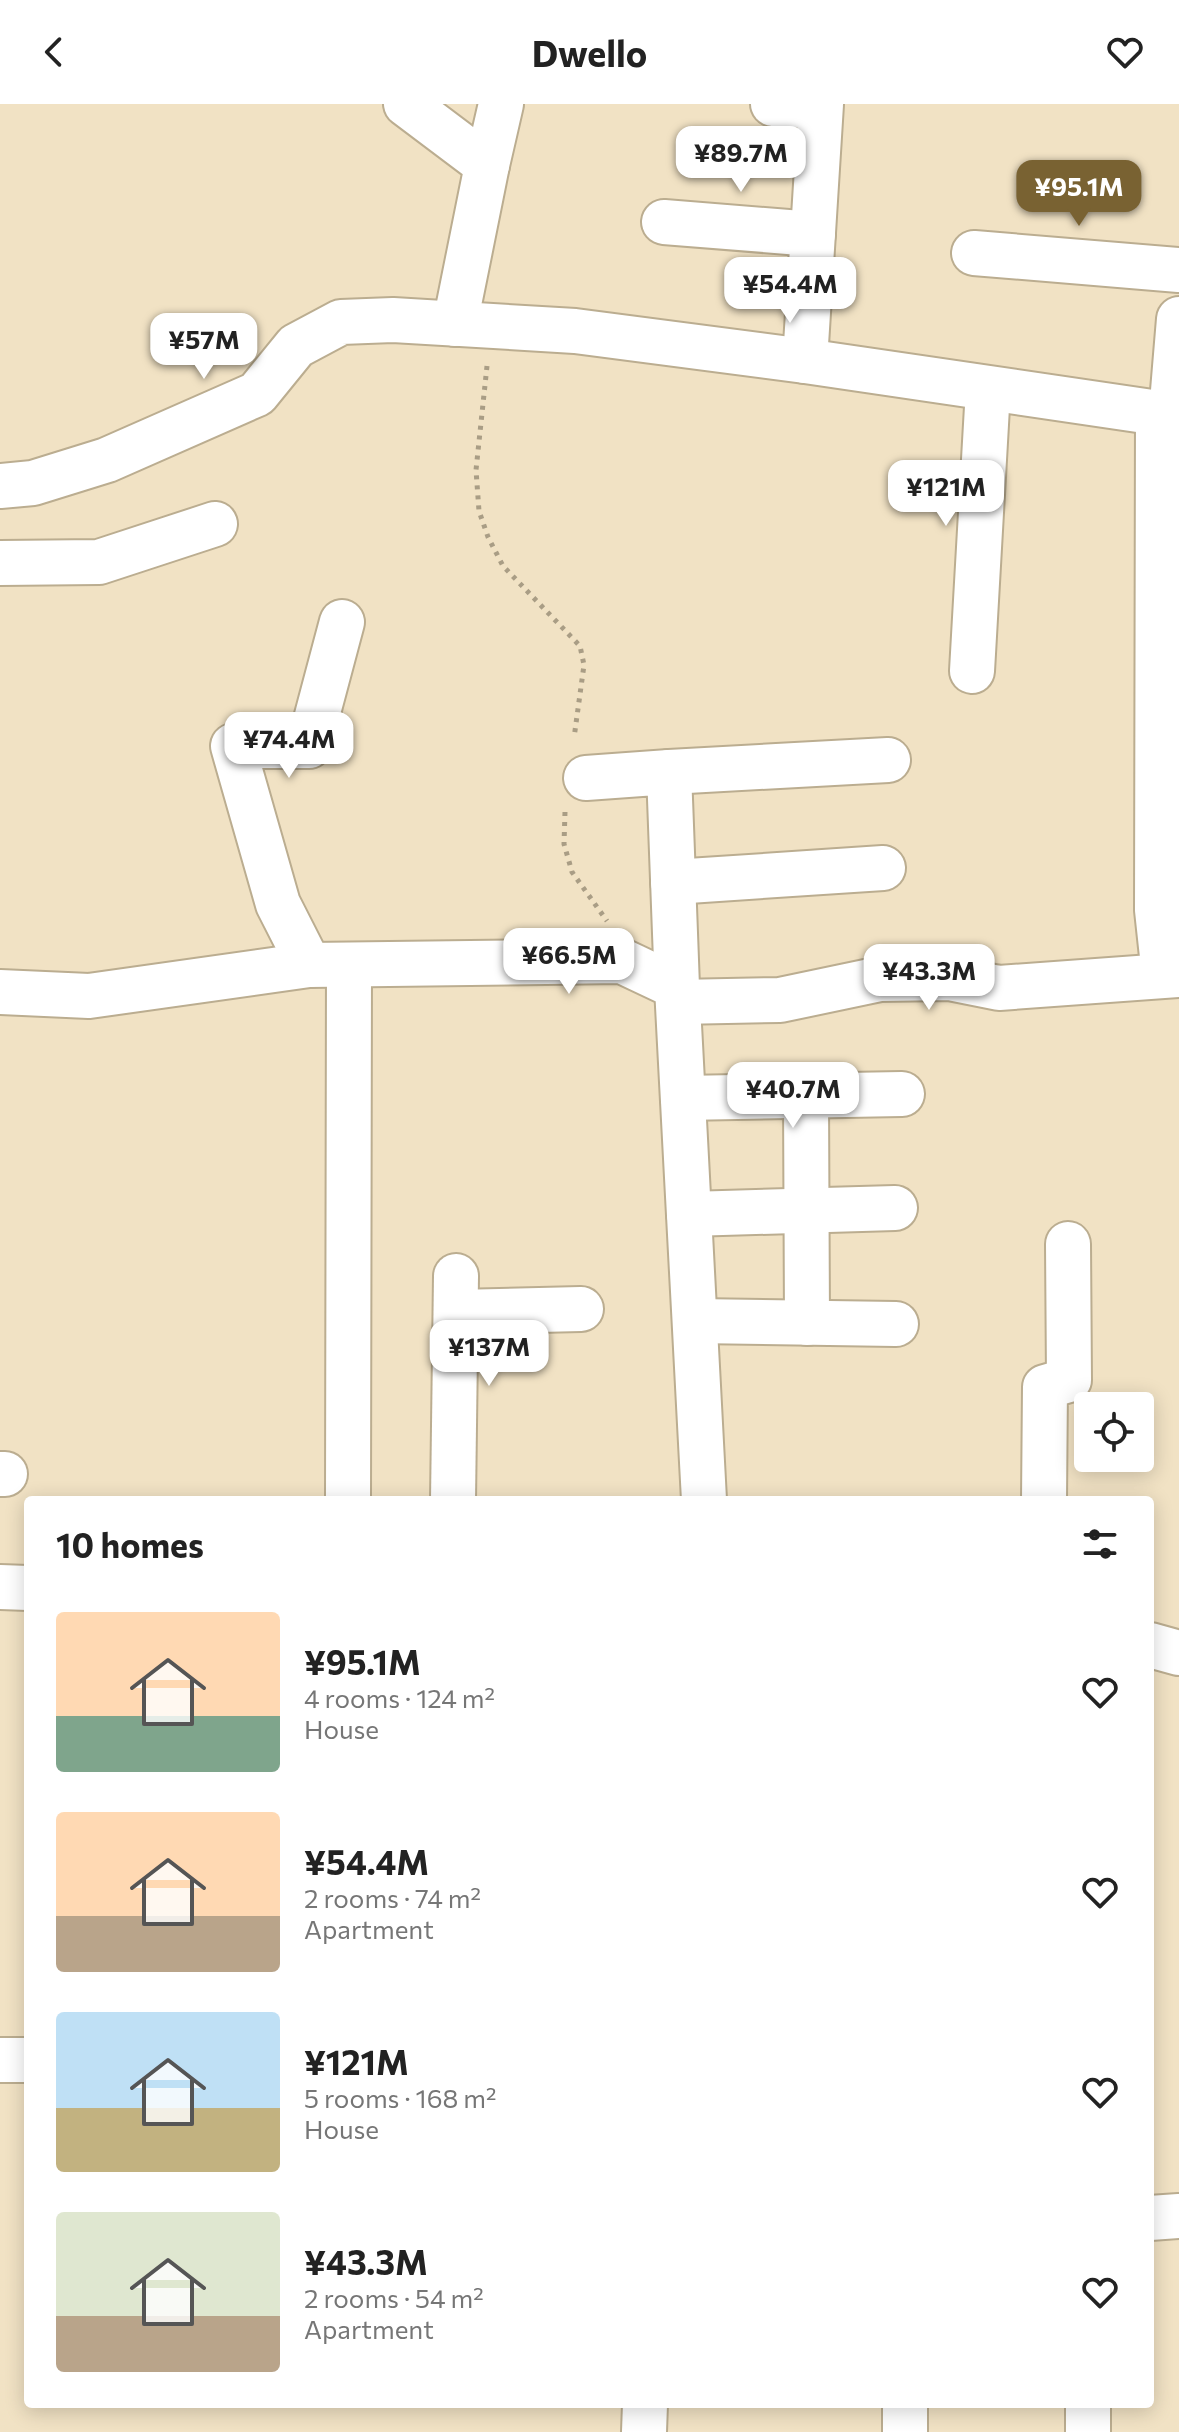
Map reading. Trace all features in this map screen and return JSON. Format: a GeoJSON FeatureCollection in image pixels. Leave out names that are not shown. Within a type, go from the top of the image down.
{"type":"FeatureCollection","features":[{"type":"Feature","properties":{"kind":"street"},"geometry":{"type":"LineString","coordinates":[[406,104],[487,165]]}},
{"type":"Feature","properties":{"kind":"street"},"geometry":{"type":"LineString","coordinates":[[473,325],[487,165],[501,104]]}},
{"type":"Feature","properties":{"kind":"street"},"geometry":{"type":"LineString","coordinates":[[773,104],[820,105],[805,361]]}},
{"type":"Feature","properties":{"kind":"street"},"geometry":{"type":"LineString","coordinates":[[664,222],[813,234]]}},
{"type":"Feature","properties":{"kind":"street"},"geometry":{"type":"LineString","coordinates":[[974,253],[1179,270]]}},
{"type":"Feature","properties":{"kind":"street"},"geometry":{"type":"LineString","coordinates":[[0,992],[89,996],[329,966],[622,961],[678,995],[780,1000],[880,979],[949,978],[999,988],[1172,975],[1157,910],[1169,415],[1179,319]]}},
{"type":"Feature","properties":{"kind":"street"},"geometry":{"type":"LineString","coordinates":[[0,486],[33,483],[107,460],[257,394],[296,346],[341,322],[393,320],[575,331],[805,361],[1169,415]]}},
{"type":"Feature","properties":{"kind":"street"},"geometry":{"type":"LineString","coordinates":[[972,671],[988,389]]}},
{"type":"Feature","properties":{"kind":"street"},"geometry":{"type":"LineString","coordinates":[[0,563],[99,562],[215,524]]}},
{"type":"Feature","properties":{"kind":"street"},"geometry":{"type":"LineString","coordinates":[[342,622],[309,746],[233,746],[278,904],[329,966],[348,1496]]}},
{"type":"Feature","properties":{"kind":"street"},"geometry":{"type":"LineString","coordinates":[[576,771],[669,772],[888,760]]}},
{"type":"Feature","properties":{"kind":"street"},"geometry":{"type":"LineString","coordinates":[[669,772],[704,1496]]}},
{"type":"Feature","properties":{"kind":"street"},"geometry":{"type":"LineString","coordinates":[[673,882],[883,868]]}},
{"type":"Feature","properties":{"kind":"street"},"geometry":{"type":"LineString","coordinates":[[683,1098],[902,1094]]}},
{"type":"Feature","properties":{"kind":"street"},"geometry":{"type":"LineString","coordinates":[[806,1096],[807,1323]]}},
{"type":"Feature","properties":{"kind":"street"},"geometry":{"type":"LineString","coordinates":[[689,1214],[895,1208]]}},
{"type":"Feature","properties":{"kind":"street"},"geometry":{"type":"LineString","coordinates":[[1044,1496],[1045,1387],[1069,1380],[1068,1244]]}},
{"type":"Feature","properties":{"kind":"street"},"geometry":{"type":"LineString","coordinates":[[453,1496],[456,1294],[581,1309]]}},
{"type":"Feature","properties":{"kind":"street"},"geometry":{"type":"LineString","coordinates":[[695,1321],[896,1324]]}},
{"type":"Feature","properties":{"kind":"street"},"geometry":{"type":"LineString","coordinates":[[0,1587],[24,1588]]}},
{"type":"Feature","properties":{"kind":"street"},"geometry":{"type":"LineString","coordinates":[[1154,1646],[1179,1653]]}},
{"type":"Feature","properties":{"kind":"street"},"geometry":{"type":"LineString","coordinates":[[0,2060],[24,2060]]}},
{"type":"Feature","properties":{"kind":"street"},"geometry":{"type":"LineString","coordinates":[[1154,2218],[1179,2216]]}},
{"type":"Feature","properties":{"kind":"street"},"geometry":{"type":"LineString","coordinates":[[644,2432],[645,2408]]}},
{"type":"Feature","properties":{"kind":"street"},"geometry":{"type":"LineString","coordinates":[[905,2408],[905,2432]]}},
{"type":"Feature","properties":{"kind":"street"},"geometry":{"type":"LineString","coordinates":[[1088,2408],[1088,2432]]}},
{"type":"Feature","properties":{"kind":"path"},"geometry":{"type":"LineString","coordinates":[[473,325],[479,511],[503,566],[580,646],[584,665],[576,771],[564,844],[572,872],[616,933],[622,961]]}}]}
